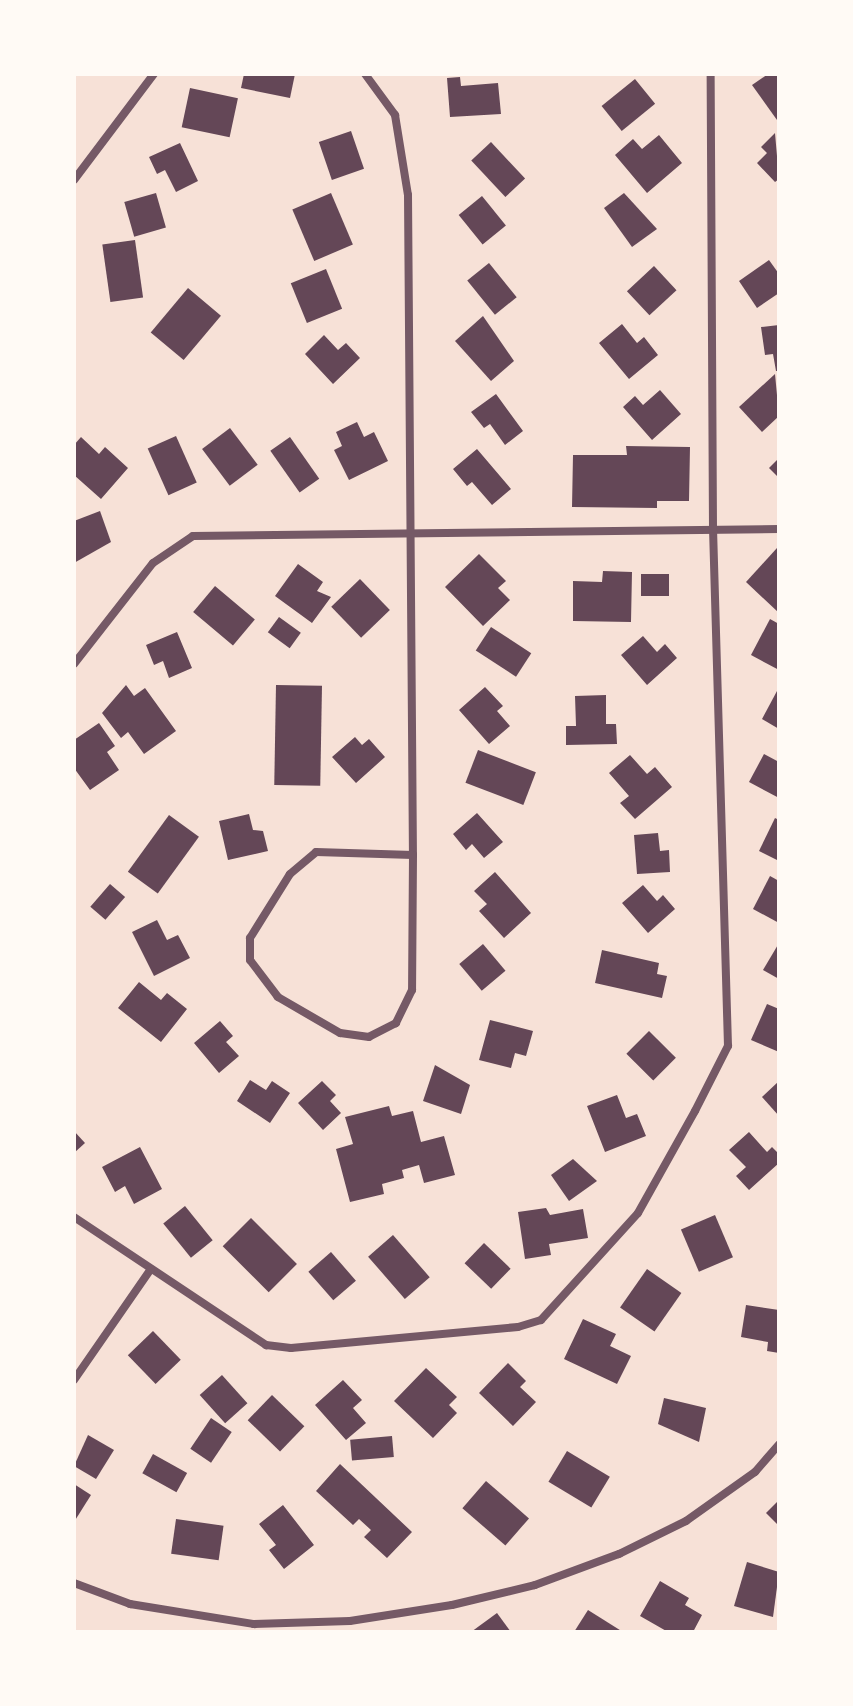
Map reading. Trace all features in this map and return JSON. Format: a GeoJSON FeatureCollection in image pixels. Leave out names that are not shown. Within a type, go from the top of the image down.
{"type":"FeatureCollection","features":[{"type":"Feature","properties":{"kind":"street"},"geometry":{"type":"LineString","coordinates":[[74,180],[154,74]]}},
{"type":"Feature","properties":{"kind":"street"},"geometry":{"type":"LineString","coordinates":[[365,74],[395,115],[408,195],[413,855],[412,990],[396,1023],[369,1037],[340,1033],[278,997],[250,960],[250,938],[290,874],[316,852],[413,855]]}},
{"type":"Feature","properties":{"kind":"street"},"geometry":{"type":"LineString","coordinates":[[74,1217],[266,1345],[291,1348],[518,1327],[541,1320],[638,1213],[728,1046],[713,529],[711,74]]}},
{"type":"Feature","properties":{"kind":"street"},"geometry":{"type":"LineString","coordinates":[[74,664],[153,563],[193,536],[779,529]]}},
{"type":"Feature","properties":{"kind":"street"},"geometry":{"type":"LineString","coordinates":[[74,1380],[151,1269]]}},
{"type":"Feature","properties":{"kind":"street"},"geometry":{"type":"LineString","coordinates":[[74,1583],[130,1604],[254,1624],[350,1621],[452,1605],[535,1585],[633,1547],[686,1521],[755,1472],[779,1444]]}},
{"type":"Feature","properties":{"kind":"building"},"geometry":{"type":"Polygon","coordinates":[[[244,74],[295,74],[290,98],[241,88],[244,74]]]}},
{"type":"Feature","properties":{"kind":"building"},"geometry":{"type":"Polygon","coordinates":[[[768,74],[779,74],[777,120],[752,85],[768,74]]]}},
{"type":"Feature","properties":{"kind":"building"},"geometry":{"type":"Polygon","coordinates":[[[460,77],[461,86],[498,83],[501,114],[450,117],[447,78],[460,77]]]}},
{"type":"Feature","properties":{"kind":"building"},"geometry":{"type":"Polygon","coordinates":[[[635,79],[655,104],[622,131],[602,106],[635,79]]]}},
{"type":"Feature","properties":{"kind":"building"},"geometry":{"type":"Polygon","coordinates":[[[190,88],[238,98],[230,137],[182,127],[190,88]]]}},
{"type":"Feature","properties":{"kind":"building"},"geometry":{"type":"Polygon","coordinates":[[[351,131],[364,169],[332,180],[319,142],[351,131]]]}},
{"type":"Feature","properties":{"kind":"building"},"geometry":{"type":"Polygon","coordinates":[[[775,133],[779,179],[775,182],[757,163],[767,153],[761,147],[775,133]]]}},
{"type":"Feature","properties":{"kind":"building"},"geometry":{"type":"Polygon","coordinates":[[[659,135],[682,163],[647,193],[615,155],[633,139],[642,149],[659,135]]]}},
{"type":"Feature","properties":{"kind":"building"},"geometry":{"type":"Polygon","coordinates":[[[491,142],[525,179],[505,197],[471,160],[491,142]]]}},
{"type":"Feature","properties":{"kind":"building"},"geometry":{"type":"Polygon","coordinates":[[[180,143],[198,181],[176,192],[165,170],[157,174],[149,157],[180,143]]]}},
{"type":"Feature","properties":{"kind":"building"},"geometry":{"type":"Polygon","coordinates":[[[156,193],[166,228],[134,237],[124,202],[156,193]]]}},
{"type":"Feature","properties":{"kind":"building"},"geometry":{"type":"Polygon","coordinates":[[[331,193],[353,245],[314,261],[292,209],[331,193]]]}},
{"type":"Feature","properties":{"kind":"building"},"geometry":{"type":"Polygon","coordinates":[[[624,193],[657,229],[632,247],[604,208],[624,193]]]}},
{"type":"Feature","properties":{"kind":"building"},"geometry":{"type":"Polygon","coordinates":[[[482,196],[506,226],[483,244],[459,215],[482,196]]]}},
{"type":"Feature","properties":{"kind":"building"},"geometry":{"type":"Polygon","coordinates":[[[135,240],[143,297],[110,302],[102,245],[135,240]]]}},
{"type":"Feature","properties":{"kind":"building"},"geometry":{"type":"Polygon","coordinates":[[[769,260],[779,274],[779,293],[757,308],[739,281],[769,260]]]}},
{"type":"Feature","properties":{"kind":"building"},"geometry":{"type":"Polygon","coordinates":[[[489,263],[517,297],[495,315],[467,281],[489,263]]]}},
{"type":"Feature","properties":{"kind":"building"},"geometry":{"type":"Polygon","coordinates":[[[654,266],[677,290],[649,315],[627,291],[654,266]]]}},
{"type":"Feature","properties":{"kind":"building"},"geometry":{"type":"Polygon","coordinates":[[[326,269],[342,309],[307,323],[291,283],[326,269]]]}},
{"type":"Feature","properties":{"kind":"building"},"geometry":{"type":"Polygon","coordinates":[[[188,288],[221,316],[184,360],[151,332],[188,288]]]}},
{"type":"Feature","properties":{"kind":"building"},"geometry":{"type":"Polygon","coordinates":[[[483,316],[514,361],[491,381],[455,341],[483,316]]]}},
{"type":"Feature","properties":{"kind":"building"},"geometry":{"type":"Polygon","coordinates":[[[622,324],[637,343],[644,337],[658,355],[629,379],[599,343],[622,324]]]}},
{"type":"Feature","properties":{"kind":"building"},"geometry":{"type":"Polygon","coordinates":[[[779,325],[779,371],[776,371],[773,354],[765,355],[761,327],[779,325]]]}},
{"type":"Feature","properties":{"kind":"building"},"geometry":{"type":"Polygon","coordinates":[[[324,335],[338,350],[346,343],[360,358],[333,384],[305,354],[324,335]]]}},
{"type":"Feature","properties":{"kind":"building"},"geometry":{"type":"Polygon","coordinates":[[[775,374],[779,416],[762,432],[739,407],[775,374]]]}},
{"type":"Feature","properties":{"kind":"building"},"geometry":{"type":"Polygon","coordinates":[[[660,390],[681,414],[652,440],[623,407],[635,396],[643,405],[660,390]]]}},
{"type":"Feature","properties":{"kind":"building"},"geometry":{"type":"Polygon","coordinates":[[[496,394],[523,431],[505,445],[490,424],[484,428],[471,412],[496,394]]]}},
{"type":"Feature","properties":{"kind":"building"},"geometry":{"type":"Polygon","coordinates":[[[357,422],[364,437],[374,432],[388,461],[349,480],[334,450],[342,446],[336,432],[357,422]]]}},
{"type":"Feature","properties":{"kind":"building"},"geometry":{"type":"Polygon","coordinates":[[[230,428],[258,465],[230,486],[202,449],[230,428]]]}},
{"type":"Feature","properties":{"kind":"building"},"geometry":{"type":"Polygon","coordinates":[[[176,436],[197,483],[168,495],[148,449],[176,436]]]}},
{"type":"Feature","properties":{"kind":"building"},"geometry":{"type":"Polygon","coordinates":[[[81,437],[99,454],[105,447],[128,468],[101,499],[74,475],[74,445],[81,437]]]}},
{"type":"Feature","properties":{"kind":"building"},"geometry":{"type":"Polygon","coordinates":[[[290,437],[319,479],[300,493],[270,451],[290,437]]]}},
{"type":"Feature","properties":{"kind":"building"},"geometry":{"type":"Polygon","coordinates":[[[626,446],[690,447],[689,501],[657,501],[657,508],[572,507],[573,455],[627,455],[626,446]]]}},
{"type":"Feature","properties":{"kind":"building"},"geometry":{"type":"Polygon","coordinates":[[[477,449],[511,489],[492,505],[472,482],[467,486],[453,469],[477,449]]]}},
{"type":"Feature","properties":{"kind":"building"},"geometry":{"type":"Polygon","coordinates":[[[779,458],[779,478],[769,468],[779,458]]]}},
{"type":"Feature","properties":{"kind":"building"},"geometry":{"type":"Polygon","coordinates":[[[100,511],[111,542],[74,563],[74,521],[100,511]]]}},
{"type":"Feature","properties":{"kind":"building"},"geometry":{"type":"Polygon","coordinates":[[[779,549],[779,613],[746,582],[779,549]]]}},
{"type":"Feature","properties":{"kind":"building"},"geometry":{"type":"Polygon","coordinates":[[[479,554],[506,581],[498,588],[510,600],[483,626],[445,587],[479,554]]]}},
{"type":"Feature","properties":{"kind":"building"},"geometry":{"type":"Polygon","coordinates":[[[298,564],[323,582],[317,591],[331,597],[312,623],[275,596],[298,564]]]}},
{"type":"Feature","properties":{"kind":"building"},"geometry":{"type":"Polygon","coordinates":[[[603,571],[632,572],[631,622],[573,621],[573,581],[602,582],[603,571]]]}},
{"type":"Feature","properties":{"kind":"building"},"geometry":{"type":"Polygon","coordinates":[[[641,574],[669,574],[669,596],[641,596],[641,574]]]}},
{"type":"Feature","properties":{"kind":"building"},"geometry":{"type":"Polygon","coordinates":[[[360,579],[390,610],[361,638],[331,607],[360,579]]]}},
{"type":"Feature","properties":{"kind":"building"},"geometry":{"type":"Polygon","coordinates":[[[215,586],[255,619],[233,645],[193,612],[215,586]]]}},
{"type":"Feature","properties":{"kind":"building"},"geometry":{"type":"Polygon","coordinates":[[[279,617],[301,633],[290,648],[268,632],[279,617]]]}},
{"type":"Feature","properties":{"kind":"building"},"geometry":{"type":"Polygon","coordinates":[[[770,619],[779,624],[779,670],[751,655],[770,619]]]}},
{"type":"Feature","properties":{"kind":"building"},"geometry":{"type":"Polygon","coordinates":[[[491,627],[531,653],[516,677],[476,650],[491,627]]]}},
{"type":"Feature","properties":{"kind":"building"},"geometry":{"type":"Polygon","coordinates":[[[177,632],[192,668],[169,678],[163,661],[154,665],[146,645],[177,632]]]}},
{"type":"Feature","properties":{"kind":"building"},"geometry":{"type":"Polygon","coordinates":[[[643,636],[657,652],[665,644],[677,658],[647,685],[621,655],[643,636]]]}},
{"type":"Feature","properties":{"kind":"building"},"geometry":{"type":"Polygon","coordinates":[[[126,685],[134,696],[145,688],[176,731],[144,754],[128,732],[121,738],[102,713],[126,685]]]}},
{"type":"Feature","properties":{"kind":"building"},"geometry":{"type":"Polygon","coordinates":[[[276,685],[322,686],[320,786],[274,785],[276,685]]]}},
{"type":"Feature","properties":{"kind":"building"},"geometry":{"type":"Polygon","coordinates":[[[485,687],[503,706],[497,711],[510,726],[489,744],[459,710],[485,687]]]}},
{"type":"Feature","properties":{"kind":"building"},"geometry":{"type":"Polygon","coordinates":[[[779,692],[779,729],[762,719],[779,692]]]}},
{"type":"Feature","properties":{"kind":"building"},"geometry":{"type":"Polygon","coordinates":[[[606,695],[606,724],[616,724],[617,744],[566,745],[566,726],[576,726],[575,696],[606,695]]]}},
{"type":"Feature","properties":{"kind":"building"},"geometry":{"type":"Polygon","coordinates":[[[99,723],[115,746],[107,752],[119,770],[90,790],[74,768],[74,740],[99,723]]]}},
{"type":"Feature","properties":{"kind":"building"},"geometry":{"type":"Polygon","coordinates":[[[355,737],[362,745],[369,739],[385,757],[356,783],[332,757],[355,737]]]}},
{"type":"Feature","properties":{"kind":"building"},"geometry":{"type":"Polygon","coordinates":[[[478,750],[536,772],[523,805],[465,783],[478,750]]]}},
{"type":"Feature","properties":{"kind":"building"},"geometry":{"type":"Polygon","coordinates":[[[764,754],[779,762],[779,798],[749,782],[764,754]]]}},
{"type":"Feature","properties":{"kind":"building"},"geometry":{"type":"Polygon","coordinates":[[[630,755],[647,774],[655,767],[672,787],[635,819],[620,803],[629,796],[609,773],[630,755]]]}},
{"type":"Feature","properties":{"kind":"building"},"geometry":{"type":"Polygon","coordinates":[[[477,813],[503,842],[484,858],[472,844],[466,850],[453,834],[477,813]]]}},
{"type":"Feature","properties":{"kind":"building"},"geometry":{"type":"Polygon","coordinates":[[[249,814],[253,830],[263,831],[268,851],[228,860],[219,821],[249,814]]]}},
{"type":"Feature","properties":{"kind":"building"},"geometry":{"type":"Polygon","coordinates":[[[169,815],[199,837],[158,893],[128,872],[169,815]]]}},
{"type":"Feature","properties":{"kind":"building"},"geometry":{"type":"Polygon","coordinates":[[[775,818],[779,820],[779,861],[759,851],[775,818]]]}},
{"type":"Feature","properties":{"kind":"building"},"geometry":{"type":"Polygon","coordinates":[[[658,833],[660,851],[669,850],[670,872],[637,874],[634,835],[658,833]]]}},
{"type":"Feature","properties":{"kind":"building"},"geometry":{"type":"Polygon","coordinates":[[[495,872],[531,913],[504,938],[479,911],[487,904],[474,891],[495,872]]]}},
{"type":"Feature","properties":{"kind":"building"},"geometry":{"type":"Polygon","coordinates":[[[770,876],[779,881],[779,923],[753,909],[770,876]]]}},
{"type":"Feature","properties":{"kind":"building"},"geometry":{"type":"Polygon","coordinates":[[[110,884],[125,897],[105,920],[90,907],[110,884]]]}},
{"type":"Feature","properties":{"kind":"building"},"geometry":{"type":"Polygon","coordinates":[[[643,885],[657,901],[663,895],[675,909],[648,933],[622,903],[643,885]]]}},
{"type":"Feature","properties":{"kind":"building"},"geometry":{"type":"Polygon","coordinates":[[[157,920],[167,940],[178,935],[190,958],[154,976],[132,932],[157,920]]]}},
{"type":"Feature","properties":{"kind":"building"},"geometry":{"type":"Polygon","coordinates":[[[779,943],[779,979],[763,970],[779,943]]]}},
{"type":"Feature","properties":{"kind":"building"},"geometry":{"type":"Polygon","coordinates":[[[483,944],[505,971],[482,991],[459,964],[483,944]]]}},
{"type":"Feature","properties":{"kind":"building"},"geometry":{"type":"Polygon","coordinates":[[[602,950],[659,963],[657,974],[667,976],[662,998],[595,983],[602,950]]]}},
{"type":"Feature","properties":{"kind":"building"},"geometry":{"type":"Polygon","coordinates":[[[139,982],[161,1000],[167,993],[187,1009],[161,1042],[118,1008],[139,982]]]}},
{"type":"Feature","properties":{"kind":"building"},"geometry":{"type":"Polygon","coordinates":[[[767,1004],[779,1009],[779,1052],[751,1040],[767,1004]]]}},
{"type":"Feature","properties":{"kind":"building"},"geometry":{"type":"Polygon","coordinates":[[[490,1020],[533,1031],[526,1056],[515,1053],[511,1068],[479,1060],[490,1020]]]}},
{"type":"Feature","properties":{"kind":"building"},"geometry":{"type":"Polygon","coordinates":[[[220,1021],[233,1036],[226,1042],[239,1056],[219,1073],[194,1043],[220,1021]]]}},
{"type":"Feature","properties":{"kind":"building"},"geometry":{"type":"Polygon","coordinates":[[[649,1031],[676,1058],[653,1080],[626,1054],[649,1031]]]}},
{"type":"Feature","properties":{"kind":"building"},"geometry":{"type":"Polygon","coordinates":[[[435,1065],[470,1085],[461,1114],[423,1101],[435,1065]]]}},
{"type":"Feature","properties":{"kind":"building"},"geometry":{"type":"Polygon","coordinates":[[[250,1080],[266,1090],[272,1081],[290,1093],[270,1123],[237,1101],[250,1080]]]}},
{"type":"Feature","properties":{"kind":"building"},"geometry":{"type":"Polygon","coordinates":[[[322,1081],[336,1095],[330,1101],[341,1113],[323,1130],[298,1103],[322,1081]]]}},
{"type":"Feature","properties":{"kind":"building"},"geometry":{"type":"Polygon","coordinates":[[[779,1081],[779,1116],[762,1097],[779,1081]]]}},
{"type":"Feature","properties":{"kind":"building"},"geometry":{"type":"Polygon","coordinates":[[[617,1095],[626,1118],[637,1114],[646,1136],[605,1152],[587,1106],[617,1095]]]}},
{"type":"Feature","properties":{"kind":"building"},"geometry":{"type":"Polygon","coordinates":[[[389,1106],[392,1116],[413,1111],[421,1142],[444,1136],[455,1175],[424,1183],[419,1165],[402,1170],[404,1178],[382,1184],[384,1194],[350,1202],[336,1149],[353,1144],[345,1117],[389,1106]]]}},
{"type":"Feature","properties":{"kind":"building"},"geometry":{"type":"Polygon","coordinates":[[[74,1131],[85,1143],[74,1153],[74,1131]]]}},
{"type":"Feature","properties":{"kind":"building"},"geometry":{"type":"Polygon","coordinates":[[[749,1132],[767,1152],[772,1147],[779,1154],[779,1163],[749,1190],[736,1176],[746,1167],[729,1150],[749,1132]]]}},
{"type":"Feature","properties":{"kind":"building"},"geometry":{"type":"Polygon","coordinates":[[[140,1147],[162,1189],[134,1204],[125,1186],[115,1192],[102,1167],[140,1147]]]}},
{"type":"Feature","properties":{"kind":"building"},"geometry":{"type":"Polygon","coordinates":[[[573,1159],[597,1181],[569,1201],[551,1175],[573,1159]]]}},
{"type":"Feature","properties":{"kind":"building"},"geometry":{"type":"Polygon","coordinates":[[[185,1206],[213,1240],[191,1258],[163,1224],[185,1206]]]}},
{"type":"Feature","properties":{"kind":"building"},"geometry":{"type":"Polygon","coordinates":[[[546,1208],[550,1215],[583,1209],[588,1238],[549,1244],[551,1255],[525,1259],[518,1212],[546,1208]]]}},
{"type":"Feature","properties":{"kind":"building"},"geometry":{"type":"Polygon","coordinates":[[[715,1215],[733,1257],[699,1272],[681,1229],[715,1215]]]}},
{"type":"Feature","properties":{"kind":"building"},"geometry":{"type":"Polygon","coordinates":[[[251,1218],[297,1264],[269,1292],[223,1246],[251,1218]]]}},
{"type":"Feature","properties":{"kind":"building"},"geometry":{"type":"Polygon","coordinates":[[[393,1235],[430,1277],[405,1299],[368,1257],[393,1235]]]}},
{"type":"Feature","properties":{"kind":"building"},"geometry":{"type":"Polygon","coordinates":[[[484,1243],[511,1269],[491,1289],[465,1263],[484,1243]]]}},
{"type":"Feature","properties":{"kind":"building"},"geometry":{"type":"Polygon","coordinates":[[[331,1252],[356,1281],[333,1300],[308,1272],[331,1252]]]}},
{"type":"Feature","properties":{"kind":"building"},"geometry":{"type":"Polygon","coordinates":[[[647,1269],[681,1293],[654,1332],[620,1308],[647,1269]]]}},
{"type":"Feature","properties":{"kind":"building"},"geometry":{"type":"Polygon","coordinates":[[[746,1305],[779,1310],[779,1353],[767,1351],[768,1342],[741,1337],[746,1305]]]}},
{"type":"Feature","properties":{"kind":"building"},"geometry":{"type":"Polygon","coordinates":[[[583,1319],[616,1334],[610,1346],[631,1356],[617,1384],[564,1359],[583,1319]]]}},
{"type":"Feature","properties":{"kind":"building"},"geometry":{"type":"Polygon","coordinates":[[[153,1331],[181,1360],[156,1384],[128,1355],[153,1331]]]}},
{"type":"Feature","properties":{"kind":"building"},"geometry":{"type":"Polygon","coordinates":[[[508,1363],[526,1381],[520,1387],[536,1402],[513,1426],[479,1393],[508,1363]]]}},
{"type":"Feature","properties":{"kind":"building"},"geometry":{"type":"Polygon","coordinates":[[[426,1368],[457,1397],[449,1405],[457,1413],[433,1438],[394,1401],[426,1368]]]}},
{"type":"Feature","properties":{"kind":"building"},"geometry":{"type":"Polygon","coordinates":[[[222,1375],[247,1403],[225,1423],[200,1395],[222,1375]]]}},
{"type":"Feature","properties":{"kind":"building"},"geometry":{"type":"Polygon","coordinates":[[[343,1380],[362,1400],[353,1408],[366,1423],[346,1440],[315,1405],[343,1380]]]}},
{"type":"Feature","properties":{"kind":"building"},"geometry":{"type":"Polygon","coordinates":[[[272,1395],[304,1426],[280,1451],[248,1420],[272,1395]]]}},
{"type":"Feature","properties":{"kind":"building"},"geometry":{"type":"Polygon","coordinates":[[[664,1398],[706,1408],[699,1442],[658,1424],[664,1398]]]}},
{"type":"Feature","properties":{"kind":"building"},"geometry":{"type":"Polygon","coordinates":[[[211,1418],[232,1432],[211,1463],[190,1449],[211,1418]]]}},
{"type":"Feature","properties":{"kind":"building"},"geometry":{"type":"Polygon","coordinates":[[[88,1435],[114,1450],[96,1479],[74,1466],[88,1435]]]}},
{"type":"Feature","properties":{"kind":"building"},"geometry":{"type":"Polygon","coordinates":[[[392,1436],[394,1457],[352,1461],[350,1440],[392,1436]]]}},
{"type":"Feature","properties":{"kind":"building"},"geometry":{"type":"Polygon","coordinates":[[[567,1451],[610,1477],[591,1508],[548,1482],[567,1451]]]}},
{"type":"Feature","properties":{"kind":"building"},"geometry":{"type":"Polygon","coordinates":[[[153,1454],[187,1473],[176,1492],[142,1473],[153,1454]]]}},
{"type":"Feature","properties":{"kind":"building"},"geometry":{"type":"Polygon","coordinates":[[[340,1464],[412,1532],[387,1558],[364,1537],[371,1530],[359,1519],[353,1525],[316,1491],[340,1464]]]}},
{"type":"Feature","properties":{"kind":"building"},"geometry":{"type":"Polygon","coordinates":[[[486,1481],[529,1518],[505,1546],[462,1508],[486,1481]]]}},
{"type":"Feature","properties":{"kind":"building"},"geometry":{"type":"Polygon","coordinates":[[[74,1484],[91,1495],[74,1522],[74,1484]]]}},
{"type":"Feature","properties":{"kind":"building"},"geometry":{"type":"Polygon","coordinates":[[[779,1500],[779,1526],[766,1513],[779,1500]]]}},
{"type":"Feature","properties":{"kind":"building"},"geometry":{"type":"Polygon","coordinates":[[[283,1505],[314,1545],[284,1569],[269,1550],[276,1545],[259,1524],[283,1505]]]}},
{"type":"Feature","properties":{"kind":"building"},"geometry":{"type":"Polygon","coordinates":[[[176,1519],[224,1526],[219,1560],[171,1554],[176,1519]]]}},
{"type":"Feature","properties":{"kind":"building"},"geometry":{"type":"Polygon","coordinates":[[[747,1562],[779,1572],[773,1617],[734,1606],[747,1562]]]}},
{"type":"Feature","properties":{"kind":"building"},"geometry":{"type":"Polygon","coordinates":[[[660,1581],[689,1598],[685,1605],[702,1615],[693,1632],[668,1632],[640,1616],[660,1581]]]}},
{"type":"Feature","properties":{"kind":"building"},"geometry":{"type":"Polygon","coordinates":[[[588,1610],[623,1632],[574,1632],[588,1610]]]}},
{"type":"Feature","properties":{"kind":"building"},"geometry":{"type":"Polygon","coordinates":[[[497,1613],[511,1632],[471,1632],[497,1613]]]}}]}
